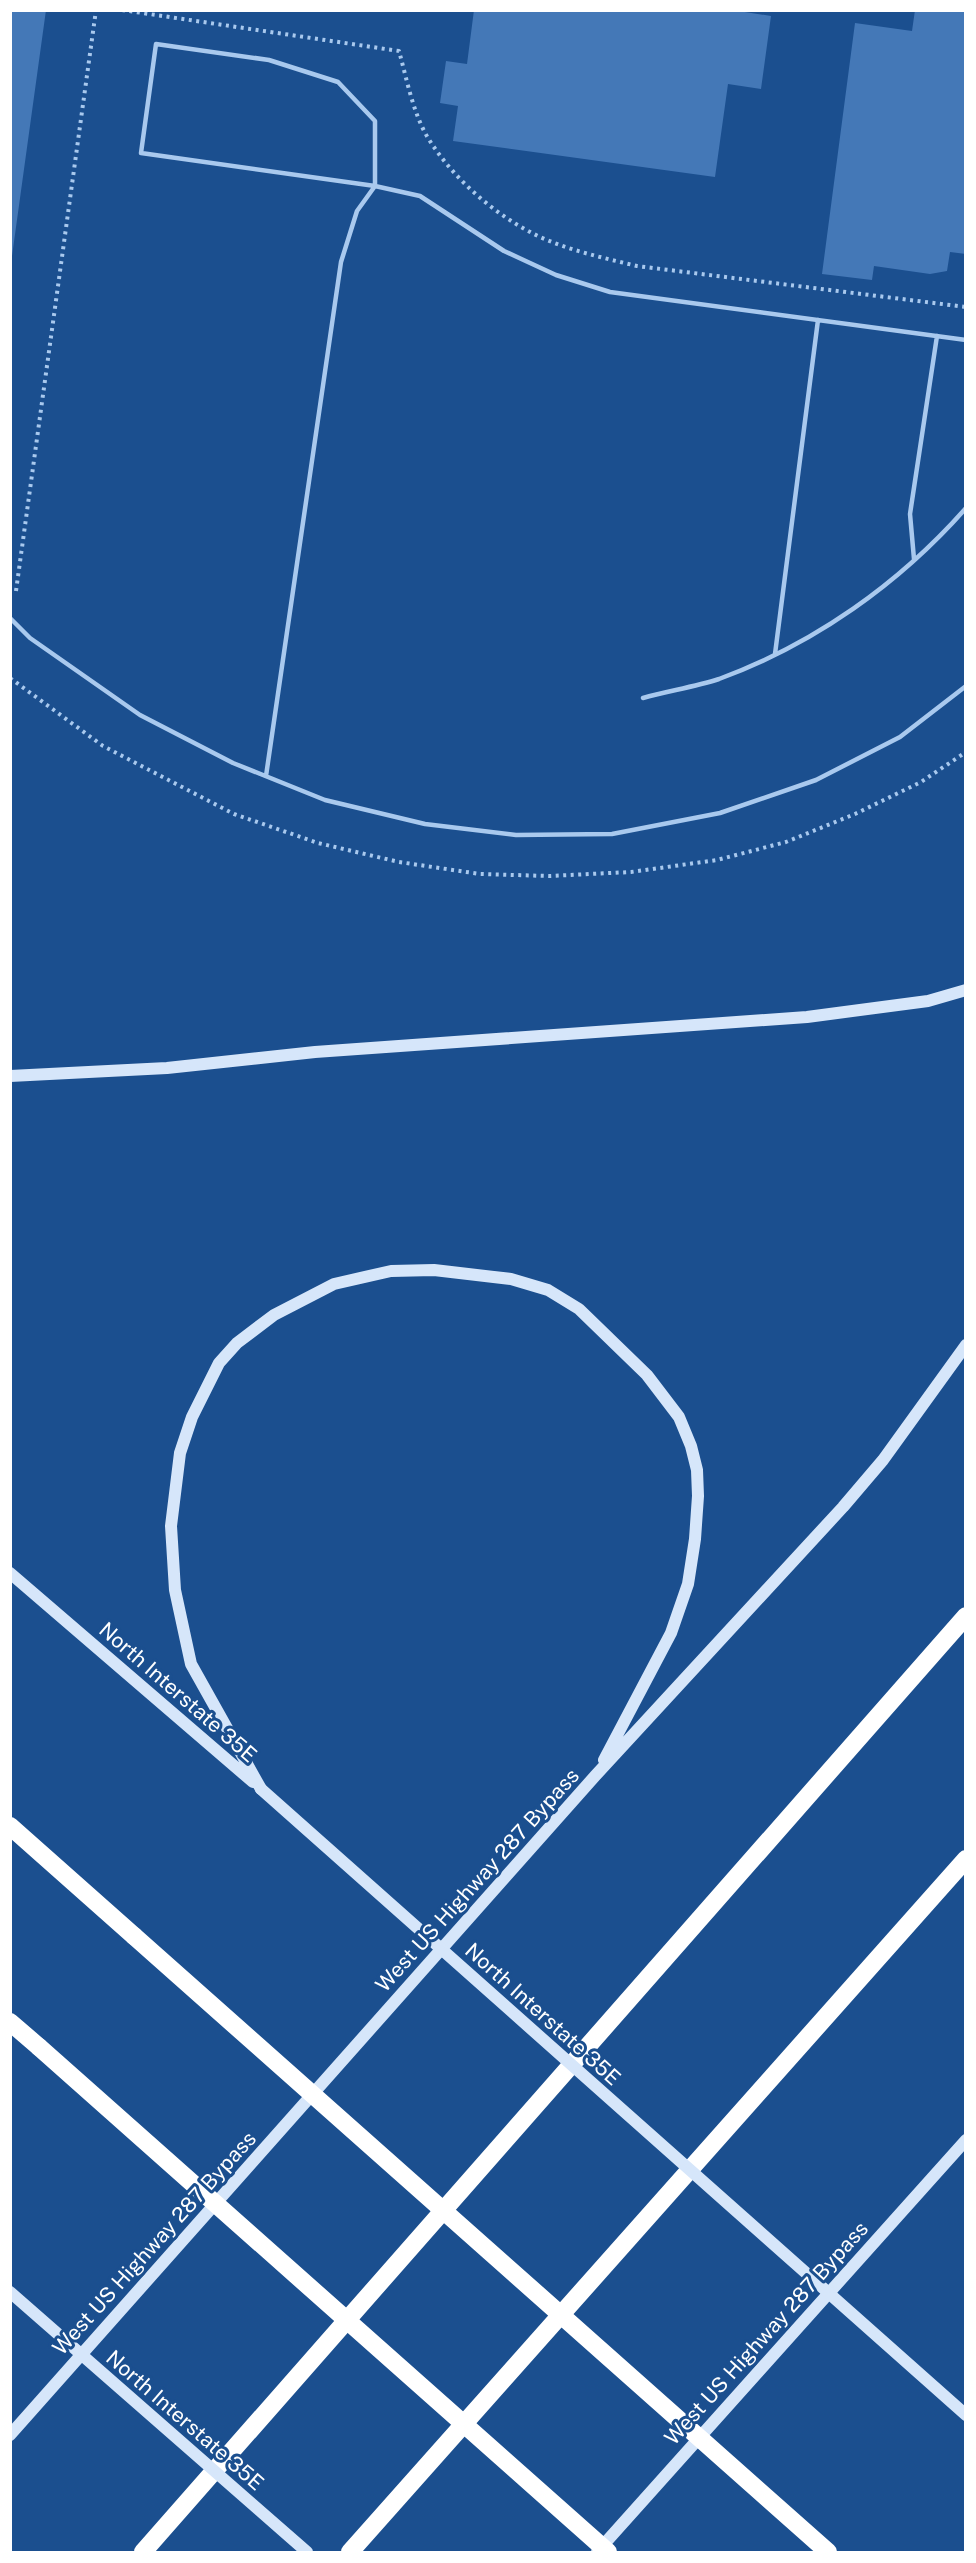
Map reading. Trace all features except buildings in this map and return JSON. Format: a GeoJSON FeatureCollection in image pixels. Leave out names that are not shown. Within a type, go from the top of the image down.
{"type":"FeatureCollection","features":[{"type":"Feature","properties":{"kind":"highway"},"geometry":{"type":"LineString","coordinates":[[143,2553],[966,1616]]}},
{"type":"Feature","properties":{"kind":"highway"},"geometry":{"type":"LineString","coordinates":[[10,1826],[828,2553]]}},
{"type":"Feature","properties":{"kind":"highway"},"geometry":{"type":"LineString","coordinates":[[350,2553],[966,1858]]}},
{"type":"Feature","properties":{"kind":"highway"},"geometry":{"type":"LineString","coordinates":[[10,2022],[608,2553]]}},
{"type":"Feature","properties":{"kind":"main road"},"geometry":{"type":"LineString","coordinates":[[10,1076],[167,1068],[315,1052],[807,1017],[928,1001],[966,990]]}},
{"type":"Feature","properties":{"kind":"main road"},"geometry":{"type":"LineString","coordinates":[[261,1789],[191,1664],[175,1590],[171,1526],[180,1453],[192,1417],[219,1363],[237,1342],[274,1315],[334,1284],[391,1271],[434,1270],[511,1279],[548,1290],[579,1309],[647,1375],[679,1418],[692,1446],[697,1470],[698,1496],[695,1539],[688,1584],[671,1633],[595,1776]]}},
{"type":"Feature","properties":{"kind":"main road","name":"West US Highway 287 Bypass"},"geometry":{"type":"LineString","coordinates":[[10,2434],[595,1776],[843,1507],[883,1460],[966,1345]]}},
{"type":"Feature","properties":{"kind":"main road","name":"North Interstate 35E"},"geometry":{"type":"LineString","coordinates":[[10,1573],[261,1789],[966,2415]]}},
{"type":"Feature","properties":{"kind":"main road","name":"West US Highway 287 Bypass"},"geometry":{"type":"LineString","coordinates":[[596,2553],[966,2140]]}},
{"type":"Feature","properties":{"kind":"main road","name":"North Interstate 35E"},"geometry":{"type":"LineString","coordinates":[[10,2292],[308,2553]]}},
{"type":"Feature","properties":{"kind":"lane"},"geometry":{"type":"LineString","coordinates":[[266,777],[341,262],[357,211],[375,186],[375,121],[338,82],[258,58],[156,44],[141,153],[375,186],[420,196],[504,251],[556,275],[610,292],[966,340]]}},
{"type":"Feature","properties":{"kind":"lane"},"geometry":{"type":"LineString","coordinates":[[775,654],[818,320]]}},
{"type":"Feature","properties":{"kind":"lane"},"geometry":{"type":"LineString","coordinates":[[914,559],[910,514],[937,336]]}},
{"type":"Feature","properties":{"kind":"lane"},"geometry":{"type":"LineString","coordinates":[[643,698],[717,679],[791,648],[869,599],[942,534],[966,508]]}},
{"type":"Feature","properties":{"kind":"lane"},"geometry":{"type":"LineString","coordinates":[[10,618],[30,638],[140,715],[233,764],[326,800],[424,824],[516,835],[612,834],[720,813],[816,780],[900,737],[966,686]]}},
{"type":"Feature","properties":{"kind":"path"},"geometry":{"type":"LineString","coordinates":[[16,591],[96,10]]}},
{"type":"Feature","properties":{"kind":"path"},"geometry":{"type":"LineString","coordinates":[[122,10],[399,51],[411,96],[428,137],[458,177],[489,206],[540,237],[588,254],[637,266],[966,307]]}}]}
